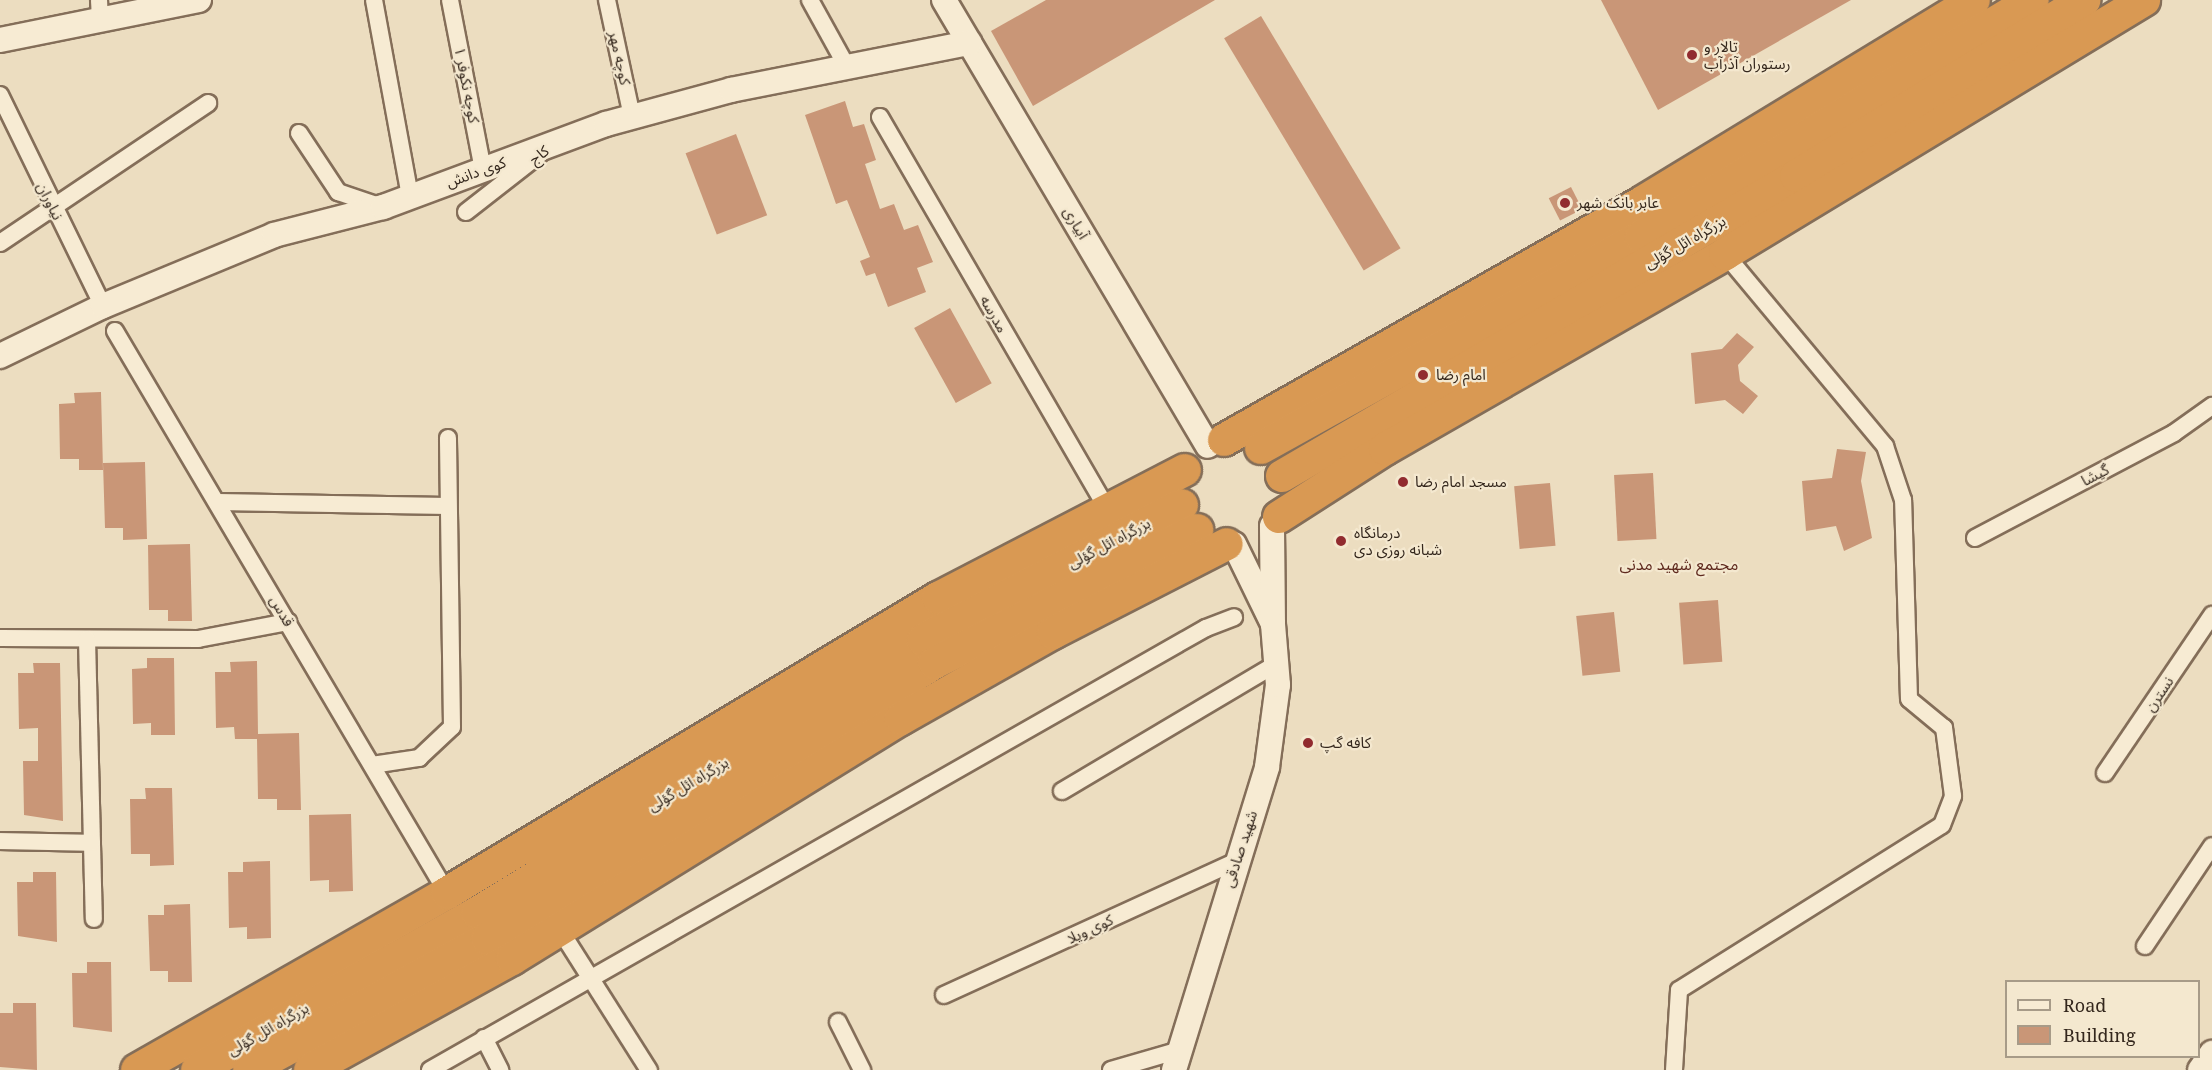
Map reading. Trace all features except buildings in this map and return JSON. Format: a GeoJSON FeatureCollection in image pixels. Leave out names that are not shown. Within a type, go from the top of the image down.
{"type":"FeatureCollection","features":[{"type":"Feature","properties":{"kind":"highway"},"geometry":{"type":"LineString","coordinates":[[137,1070],[447,893],[938,598],[1185,470],[1216,443],[1644,201],[1974,0]]}},
{"type":"Feature","properties":{"kind":"highway","name":"بزرگراه ائل گؤلی"},"geometry":{"type":"LineString","coordinates":[[1261,448],[1641,237],[2033,0]]}},
{"type":"Feature","properties":{"kind":"highway","name":"بزرگراه ائل گؤلی"},"geometry":{"type":"LineString","coordinates":[[1282,476],[1786,182],[2084,0]]}},
{"type":"Feature","properties":{"kind":"highway"},"geometry":{"type":"LineString","coordinates":[[310,1070],[560,930],[911,714],[1275,522],[1385,449],[1725,254],[2144,0]]}},
{"type":"Feature","properties":{"kind":"highway"},"geometry":{"type":"LineString","coordinates":[[1216,443],[1261,448],[1282,476],[1275,522]]}},
{"type":"Feature","properties":{"kind":"highway"},"geometry":{"type":"LineString","coordinates":[[1185,470],[1189,517],[1231,544]]}},
{"type":"Feature","properties":{"kind":"highway","name":"بزرگراه ائل گؤلی"},"geometry":{"type":"LineString","coordinates":[[197,1070],[477,913],[923,640],[1189,517]]}},
{"type":"Feature","properties":{"kind":"highway","name":"بزرگراه ائل گؤلی"},"geometry":{"type":"LineString","coordinates":[[249,1070],[487,939],[934,663],[1189,517]]}},
{"type":"Feature","properties":{"kind":"main road"},"geometry":{"type":"LineString","coordinates":[[0,40],[100,10],[199,0]]}},
{"type":"Feature","properties":{"kind":"main road","name":"آبیاری"},"geometry":{"type":"LineString","coordinates":[[944,0],[1216,443]]}},
{"type":"Feature","properties":{"kind":"main road","name":"کوی دانش"},"geometry":{"type":"LineString","coordinates":[[0,356],[103,306],[274,235],[383,207],[632,117],[847,67],[969,43]]}},
{"type":"Feature","properties":{"kind":"main road","name":"شهید صادقی"},"geometry":{"type":"LineString","coordinates":[[1177,1060],[1235,862],[1267,767],[1276,664],[1273,624],[1275,522]]}},
{"type":"Feature","properties":{"kind":"main road","name":"شهید صادقی"},"geometry":{"type":"LineString","coordinates":[[1231,544],[1273,624]]}},
{"type":"Feature","properties":{"kind":"main road"},"geometry":{"type":"LineString","coordinates":[[2200,1070],[2212,1053]]}},
{"type":"Feature","properties":{"kind":"street"},"geometry":{"type":"LineString","coordinates":[[374,0],[410,197]]}},
{"type":"Feature","properties":{"kind":"street","name":"کوچه نکوفر ۱"},"geometry":{"type":"LineString","coordinates":[[450,0],[483,170]]}},
{"type":"Feature","properties":{"kind":"street","name":"کوچه مهر"},"geometry":{"type":"LineString","coordinates":[[608,0],[632,117]]}},
{"type":"Feature","properties":{"kind":"street"},"geometry":{"type":"LineString","coordinates":[[810,0],[847,67]]}},
{"type":"Feature","properties":{"kind":"street","name":"نیاوران"},"geometry":{"type":"LineString","coordinates":[[0,95],[103,306]]}},
{"type":"Feature","properties":{"kind":"street"},"geometry":{"type":"LineString","coordinates":[[0,243],[208,103]]}},
{"type":"Feature","properties":{"kind":"street","name":"مدرسه"},"geometry":{"type":"LineString","coordinates":[[880,117],[1108,510]]}},
{"type":"Feature","properties":{"kind":"street"},"geometry":{"type":"LineString","coordinates":[[299,133],[338,192],[383,207]]}},
{"type":"Feature","properties":{"kind":"street","name":"کاج"},"geometry":{"type":"LineString","coordinates":[[466,212],[555,143]]}},
{"type":"Feature","properties":{"kind":"street"},"geometry":{"type":"LineString","coordinates":[[1674,1070],[1678,990],[1942,825],[1953,796],[1944,728],[1910,699],[1903,500],[1885,446],[1725,254]]}},
{"type":"Feature","properties":{"kind":"street","name":"قدس"},"geometry":{"type":"LineString","coordinates":[[115,331],[447,893]]}},
{"type":"Feature","properties":{"kind":"street","name":"گیشا"},"geometry":{"type":"LineString","coordinates":[[1975,538],[2174,433],[2212,406]]}},
{"type":"Feature","properties":{"kind":"street"},"geometry":{"type":"LineString","coordinates":[[372,765],[419,758],[452,727],[448,438]]}},
{"type":"Feature","properties":{"kind":"street"},"geometry":{"type":"LineString","coordinates":[[218,502],[448,506]]}},
{"type":"Feature","properties":{"kind":"street","name":"نسترن"},"geometry":{"type":"LineString","coordinates":[[2105,773],[2212,615]]}},
{"type":"Feature","properties":{"kind":"street"},"geometry":{"type":"LineString","coordinates":[[430,1070],[484,1038],[592,981],[1197,633],[1234,617]]}},
{"type":"Feature","properties":{"kind":"street"},"geometry":{"type":"LineString","coordinates":[[0,638],[198,639],[288,622]]}},
{"type":"Feature","properties":{"kind":"street"},"geometry":{"type":"LineString","coordinates":[[87,639],[94,919]]}},
{"type":"Feature","properties":{"kind":"street"},"geometry":{"type":"LineString","coordinates":[[1062,791],[1276,664]]}},
{"type":"Feature","properties":{"kind":"street"},"geometry":{"type":"LineString","coordinates":[[0,841],[92,843]]}},
{"type":"Feature","properties":{"kind":"street"},"geometry":{"type":"LineString","coordinates":[[2145,946],[2212,846]]}},
{"type":"Feature","properties":{"kind":"street","name":"کوی ویلا"},"geometry":{"type":"LineString","coordinates":[[944,995],[1235,862]]}},
{"type":"Feature","properties":{"kind":"street"},"geometry":{"type":"LineString","coordinates":[[560,930],[649,1070]]}},
{"type":"Feature","properties":{"kind":"street"},"geometry":{"type":"LineString","coordinates":[[838,1023],[862,1070]]}},
{"type":"Feature","properties":{"kind":"street"},"geometry":{"type":"LineString","coordinates":[[484,1038],[500,1070]]}},
{"type":"Feature","properties":{"kind":"street"},"geometry":{"type":"LineString","coordinates":[[1111,1070],[1177,1060]]}},
{"type":"Feature","properties":{"kind":"place","name":"تالار و رستوران آذرآب"},"geometry":{"type":"Point","coordinates":[1692,55]}},
{"type":"Feature","properties":{"kind":"place","name":"عابر بانک شهر"},"geometry":{"type":"Point","coordinates":[1565,203]}},
{"type":"Feature","properties":{"kind":"place","name":"امام رضا"},"geometry":{"type":"Point","coordinates":[1423,375]}},
{"type":"Feature","properties":{"kind":"place","name":"مسجد امام رضا"},"geometry":{"type":"Point","coordinates":[1403,482]}},
{"type":"Feature","properties":{"kind":"place","name":"درمانگاه شبانه روزی دی"},"geometry":{"type":"Point","coordinates":[1341,541]}},
{"type":"Feature","properties":{"kind":"place","name":"کافه گپ"},"geometry":{"type":"Point","coordinates":[1308,743]}},
{"type":"Feature","properties":{"kind":"district","name":"مجتمع شهید مدنی"},"geometry":{"type":"Point","coordinates":[1679,564]}}]}
